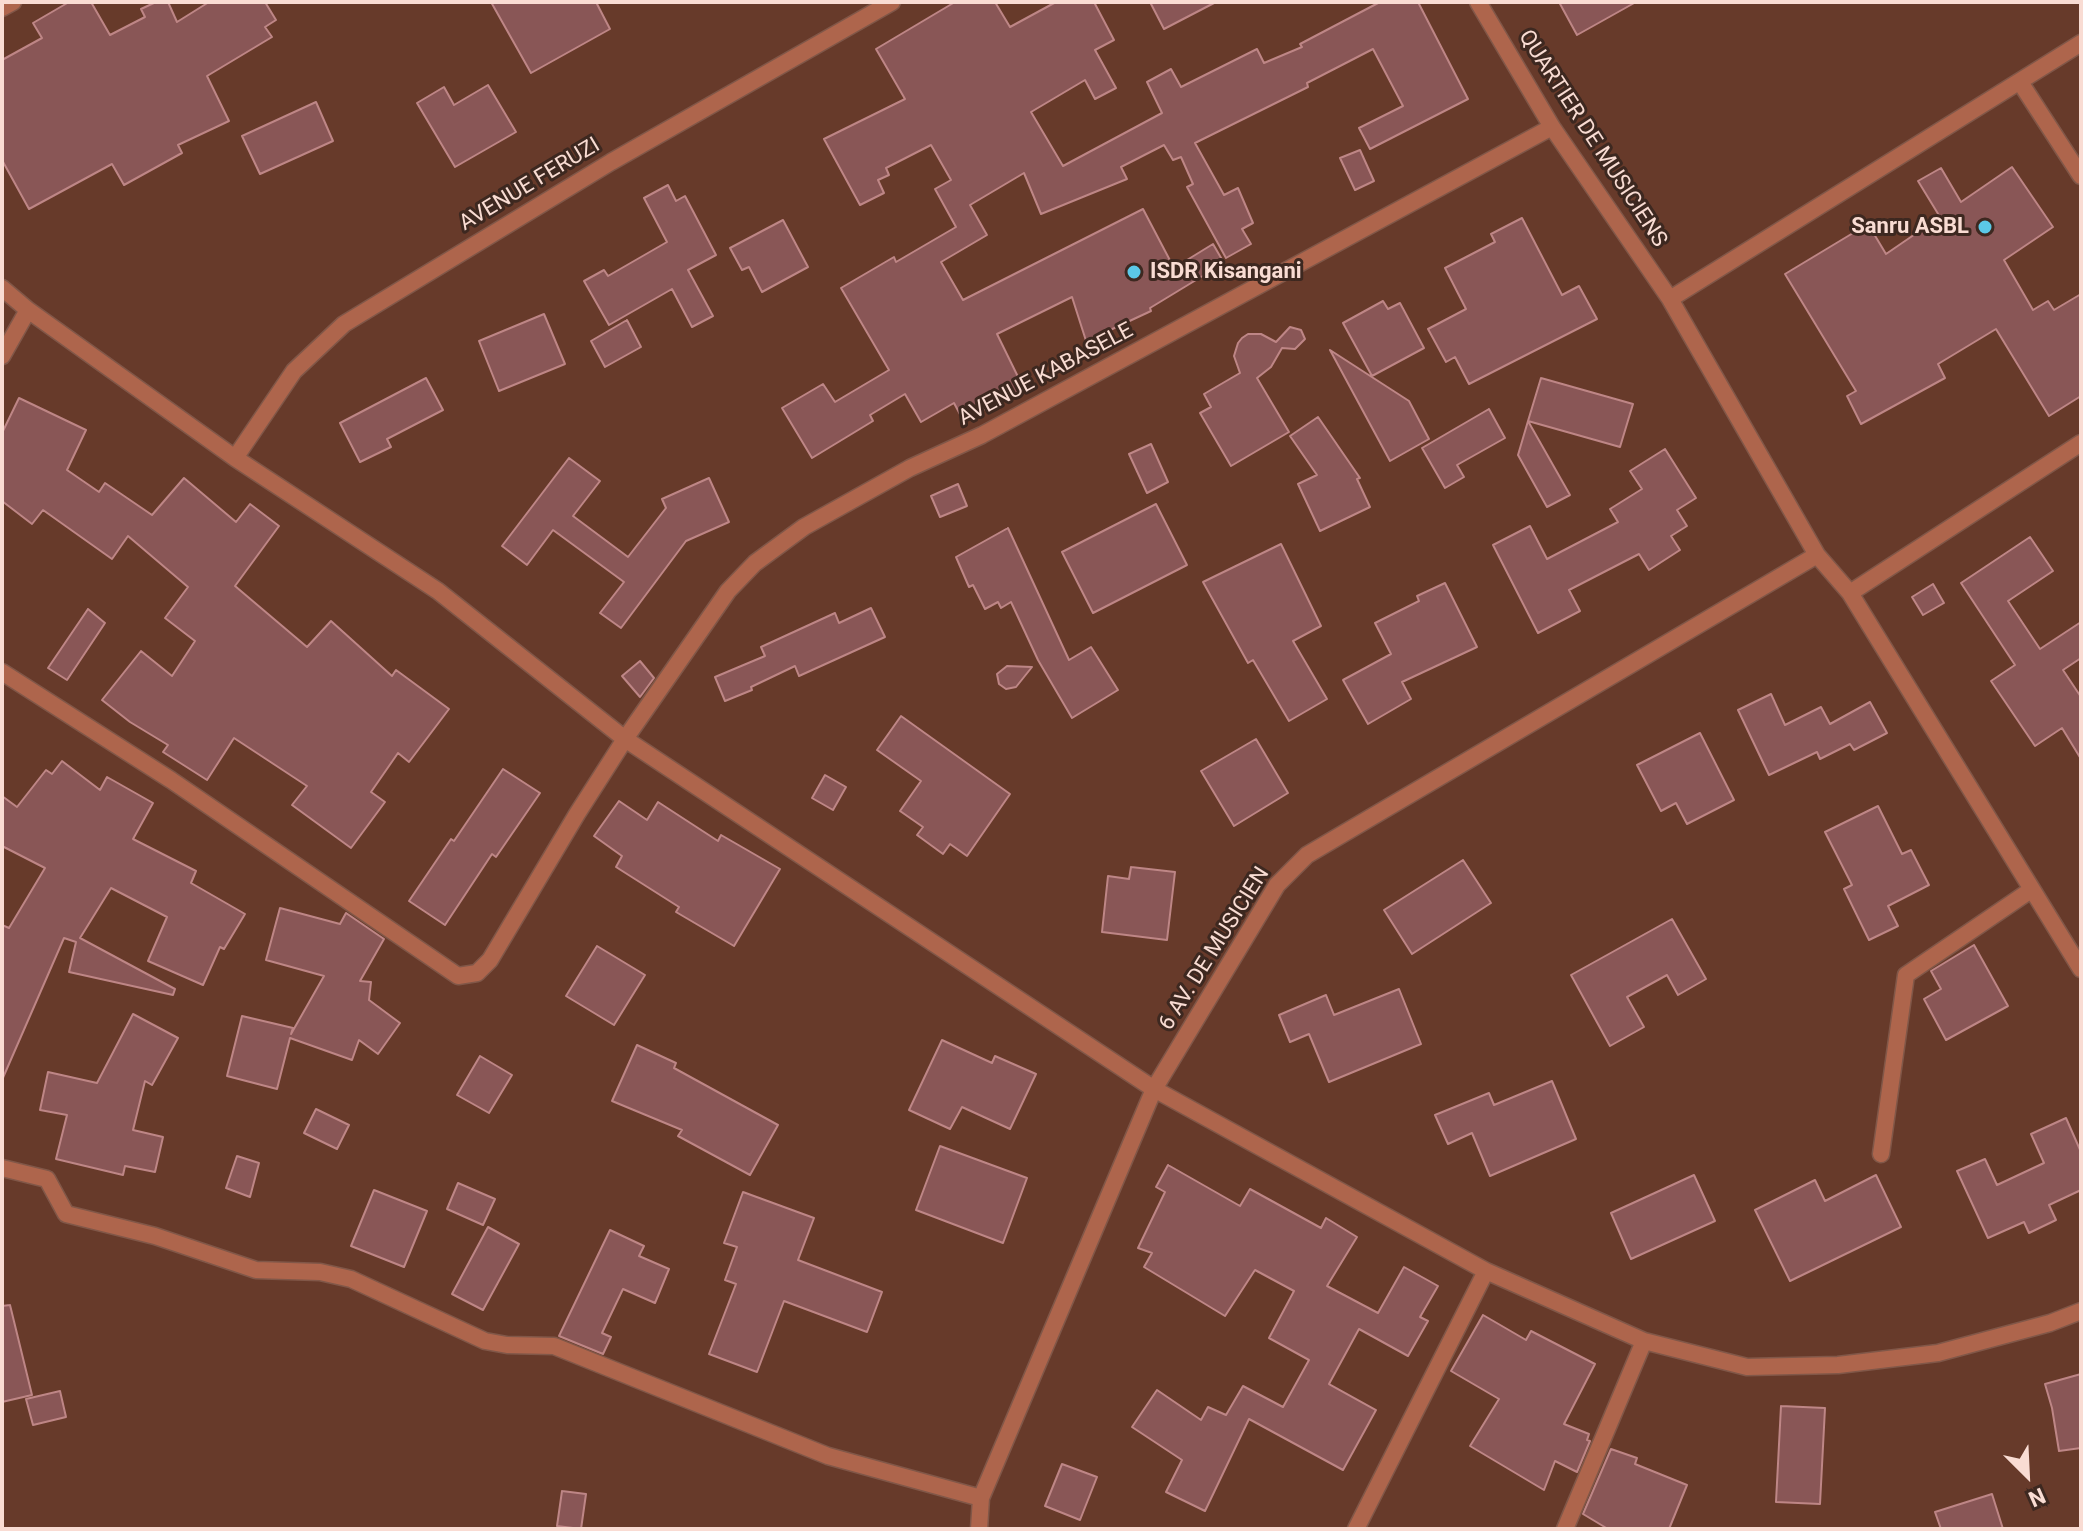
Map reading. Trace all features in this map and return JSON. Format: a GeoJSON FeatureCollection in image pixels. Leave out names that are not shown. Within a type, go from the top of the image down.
{"type":"FeatureCollection","features":[{"type":"Feature","properties":{"kind":"street"},"geometry":{"type":"LineString","coordinates":[[2,8],[13,2]]}},
{"type":"Feature","properties":{"kind":"street","name":"AVENUE FERUZI"},"geometry":{"type":"LineString","coordinates":[[235,458],[294,371],[344,324],[611,162],[892,2]]}},
{"type":"Feature","properties":{"kind":"street","name":"QUARTIER DE MUSICIENS"},"geometry":{"type":"LineString","coordinates":[[1478,2],[1552,127],[1670,299],[1817,555],[1850,593],[2081,969]]}},
{"type":"Feature","properties":{"kind":"street"},"geometry":{"type":"LineString","coordinates":[[1670,299],[2081,43]]}},
{"type":"Feature","properties":{"kind":"street"},"geometry":{"type":"LineString","coordinates":[[2020,82],[2081,176]]}},
{"type":"Feature","properties":{"kind":"street","name":"AVENUE KABASELE"},"geometry":{"type":"LineString","coordinates":[[2,672],[171,780],[458,976],[477,973],[490,960],[625,739],[728,591],[755,563],[804,527],[910,468],[982,435],[1552,127]]}},
{"type":"Feature","properties":{"kind":"street"},"geometry":{"type":"LineString","coordinates":[[2,288],[28,310],[235,458],[438,591],[625,739],[1154,1089],[1486,1271],[1644,1341],[1747,1367],[1838,1365],[1938,1353],[2050,1323],[2081,1311]]}},
{"type":"Feature","properties":{"kind":"street"},"geometry":{"type":"LineString","coordinates":[[2,356],[28,310]]}},
{"type":"Feature","properties":{"kind":"street"},"geometry":{"type":"LineString","coordinates":[[1850,593],[2081,443]]}},
{"type":"Feature","properties":{"kind":"street","name":"6 AV. DE MUSICIEN"},"geometry":{"type":"LineString","coordinates":[[979,1529],[981,1498],[1154,1089],[1277,885],[1307,855],[1817,555]]}},
{"type":"Feature","properties":{"kind":"street"},"geometry":{"type":"LineString","coordinates":[[1881,1154],[1906,975],[2031,890]]}},
{"type":"Feature","properties":{"kind":"street"},"geometry":{"type":"LineString","coordinates":[[2,1168],[47,1179],[66,1214],[155,1236],[256,1270],[320,1272],[351,1279],[485,1341],[554,1346],[828,1456],[981,1498]]}},
{"type":"Feature","properties":{"kind":"street"},"geometry":{"type":"LineString","coordinates":[[1356,1529],[1486,1271]]}},
{"type":"Feature","properties":{"kind":"street"},"geometry":{"type":"LineString","coordinates":[[1565,1529],[1644,1341]]}},
{"type":"Feature","properties":{"kind":"building"},"geometry":{"type":"Polygon","coordinates":[[[69,2],[91,2],[110,35],[145,17],[141,9],[156,2],[168,2],[177,22],[209,2],[265,2],[276,20],[265,27],[272,37],[207,76],[229,121],[178,145],[182,153],[124,185],[112,164],[29,209],[2,160],[2,60],[42,38],[33,23],[69,2]]]}},
{"type":"Feature","properties":{"kind":"building"},"geometry":{"type":"Polygon","coordinates":[[[491,2],[596,2],[610,29],[531,73],[491,2]]]}},
{"type":"Feature","properties":{"kind":"building"},"geometry":{"type":"Polygon","coordinates":[[[955,2],[995,2],[1010,27],[1056,2],[1094,2],[1114,40],[1095,50],[1116,88],[1095,99],[1085,80],[1031,112],[1063,166],[1162,113],[1147,82],[1171,69],[1181,87],[1257,49],[1264,63],[1302,47],[1300,44],[1380,2],[1418,2],[1468,99],[1370,149],[1359,128],[1403,106],[1373,49],[1307,83],[1308,87],[1195,143],[1224,195],[1238,188],[1253,223],[1242,229],[1251,244],[1226,258],[1187,187],[1193,184],[1181,157],[1173,160],[1164,145],[1121,167],[1127,179],[1041,214],[1024,173],[970,205],[987,235],[941,262],[963,300],[1143,209],[1174,268],[1213,244],[1224,263],[1150,308],[1151,311],[1106,332],[1109,340],[1088,347],[1072,297],[997,334],[1024,389],[963,420],[954,403],[921,422],[905,394],[870,415],[873,421],[812,458],[782,408],[823,384],[835,402],[889,370],[841,288],[894,257],[896,262],[956,227],[935,189],[951,180],[931,145],[886,168],[889,175],[878,180],[884,193],[860,205],[824,139],[905,99],[876,49],[955,2]]]}},
{"type":"Feature","properties":{"kind":"building"},"geometry":{"type":"Polygon","coordinates":[[[1150,2],[1216,2],[1164,29],[1150,2]]]}},
{"type":"Feature","properties":{"kind":"building"},"geometry":{"type":"Polygon","coordinates":[[[1559,2],[1636,2],[1577,35],[1559,2]]]}},
{"type":"Feature","properties":{"kind":"building"},"geometry":{"type":"Polygon","coordinates":[[[488,85],[516,132],[455,167],[417,103],[444,87],[454,105],[488,85]]]}},
{"type":"Feature","properties":{"kind":"building"},"geometry":{"type":"Polygon","coordinates":[[[316,102],[333,141],[260,174],[242,136],[316,102]]]}},
{"type":"Feature","properties":{"kind":"building"},"geometry":{"type":"Polygon","coordinates":[[[1360,150],[1374,181],[1355,190],[1340,158],[1360,150]]]}},
{"type":"Feature","properties":{"kind":"building"},"geometry":{"type":"Polygon","coordinates":[[[2012,167],[2053,227],[2004,260],[2033,310],[2048,301],[2054,310],[2081,294],[2081,396],[2049,416],[1996,329],[1938,364],[1945,378],[1861,424],[1847,396],[1856,391],[1785,274],[1868,224],[1886,254],[1940,217],[1918,181],[1941,168],[1961,202],[2012,167]]]}},
{"type":"Feature","properties":{"kind":"building"},"geometry":{"type":"Polygon","coordinates":[[[668,185],[676,201],[685,196],[716,255],[688,270],[713,316],[692,327],[672,289],[609,325],[584,281],[604,270],[608,276],[667,242],[644,198],[668,185]]]}},
{"type":"Feature","properties":{"kind":"building"},"geometry":{"type":"Polygon","coordinates":[[[1522,218],[1562,295],[1579,286],[1597,319],[1469,384],[1455,357],[1446,362],[1428,329],[1466,309],[1445,268],[1495,242],[1491,234],[1522,218]]]}},
{"type":"Feature","properties":{"kind":"building"},"geometry":{"type":"Polygon","coordinates":[[[783,220],[808,267],[762,292],[749,267],[742,270],[730,248],[783,220]]]}},
{"type":"Feature","properties":{"kind":"building"},"geometry":{"type":"Polygon","coordinates":[[[1383,301],[1388,309],[1400,303],[1424,348],[1372,376],[1343,323],[1383,301]]]}},
{"type":"Feature","properties":{"kind":"building"},"geometry":{"type":"Polygon","coordinates":[[[544,314],[565,364],[499,391],[479,341],[544,314]]]}},
{"type":"Feature","properties":{"kind":"building"},"geometry":{"type":"Polygon","coordinates":[[[627,320],[641,347],[605,367],[591,341],[627,320]]]}},
{"type":"Feature","properties":{"kind":"building"},"geometry":{"type":"Polygon","coordinates":[[[1290,327],[1301,330],[1305,339],[1295,349],[1282,348],[1271,367],[1257,378],[1289,432],[1231,466],[1200,413],[1211,407],[1204,394],[1240,373],[1234,356],[1242,338],[1248,334],[1261,334],[1276,342],[1290,327]]]}},
{"type":"Feature","properties":{"kind":"building"},"geometry":{"type":"Polygon","coordinates":[[[1330,350],[1409,401],[1429,439],[1390,461],[1330,350]]]}},
{"type":"Feature","properties":{"kind":"building"},"geometry":{"type":"Polygon","coordinates":[[[426,378],[443,410],[387,439],[391,447],[360,462],[340,423],[426,378]]]}},
{"type":"Feature","properties":{"kind":"building"},"geometry":{"type":"Polygon","coordinates":[[[1541,378],[1633,404],[1620,447],[1528,421],[1541,378]]]}},
{"type":"Feature","properties":{"kind":"building"},"geometry":{"type":"Polygon","coordinates":[[[19,398],[86,430],[67,470],[99,492],[105,483],[152,515],[184,478],[236,522],[250,504],[279,526],[235,586],[307,647],[331,621],[392,676],[396,670],[449,709],[409,762],[398,753],[371,792],[385,802],[351,848],[292,805],[307,786],[234,738],[207,780],[163,752],[168,745],[130,722],[102,700],[141,651],[172,676],[195,641],[165,618],[188,587],[128,536],[112,559],[43,510],[32,524],[2,501],[2,433],[19,398]]]}},
{"type":"Feature","properties":{"kind":"building"},"geometry":{"type":"Polygon","coordinates":[[[1489,409],[1505,438],[1457,465],[1464,477],[1445,488],[1422,448],[1489,409]]]}},
{"type":"Feature","properties":{"kind":"building"},"geometry":{"type":"Polygon","coordinates":[[[1318,417],[1360,478],[1357,479],[1370,507],[1320,531],[1298,484],[1317,475],[1290,436],[1318,417]]]}},
{"type":"Feature","properties":{"kind":"building"},"geometry":{"type":"Polygon","coordinates":[[[1528,421],[1570,495],[1547,507],[1518,455],[1528,421]]]}},
{"type":"Feature","properties":{"kind":"building"},"geometry":{"type":"Polygon","coordinates":[[[1151,444],[1168,482],[1147,493],[1129,454],[1151,444]]]}},
{"type":"Feature","properties":{"kind":"building"},"geometry":{"type":"Polygon","coordinates":[[[1665,449],[1696,498],[1677,510],[1687,526],[1671,536],[1680,550],[1649,570],[1639,554],[1569,590],[1580,611],[1538,633],[1493,545],[1530,526],[1547,559],[1618,522],[1610,509],[1642,489],[1630,471],[1665,449]]]}},
{"type":"Feature","properties":{"kind":"building"},"geometry":{"type":"Polygon","coordinates":[[[569,458],[600,481],[573,516],[628,557],[666,508],[662,499],[709,478],[729,522],[686,541],[621,628],[600,613],[624,582],[553,530],[527,565],[502,546],[569,458]]]}},
{"type":"Feature","properties":{"kind":"building"},"geometry":{"type":"Polygon","coordinates":[[[958,484],[967,506],[940,517],[931,496],[958,484]]]}},
{"type":"Feature","properties":{"kind":"building"},"geometry":{"type":"Polygon","coordinates":[[[1156,504],[1187,565],[1093,613],[1062,552],[1156,504]]]}},
{"type":"Feature","properties":{"kind":"building"},"geometry":{"type":"Polygon","coordinates":[[[1008,528],[1069,660],[1091,647],[1118,690],[1072,718],[1038,660],[1011,602],[1001,608],[998,602],[985,609],[973,585],[969,587],[956,557],[1008,528]]]}},
{"type":"Feature","properties":{"kind":"building"},"geometry":{"type":"Polygon","coordinates":[[[2030,537],[2053,571],[2008,601],[2040,649],[2081,622],[2081,658],[2063,670],[2081,697],[2081,759],[2062,728],[2035,746],[1991,681],[2015,665],[1961,583],[2030,537]]]}},
{"type":"Feature","properties":{"kind":"building"},"geometry":{"type":"Polygon","coordinates":[[[1281,544],[1321,626],[1293,641],[1327,699],[1289,721],[1253,660],[1248,663],[1203,582],[1281,544]]]}},
{"type":"Feature","properties":{"kind":"building"},"geometry":{"type":"Polygon","coordinates":[[[1445,583],[1477,647],[1402,682],[1411,699],[1368,724],[1343,680],[1391,654],[1375,623],[1419,601],[1417,596],[1445,583]]]}},
{"type":"Feature","properties":{"kind":"building"},"geometry":{"type":"Polygon","coordinates":[[[1933,584],[1944,603],[1923,615],[1912,597],[1933,584]]]}},
{"type":"Feature","properties":{"kind":"building"},"geometry":{"type":"Polygon","coordinates":[[[871,608],[885,637],[799,676],[795,666],[725,701],[715,677],[765,656],[761,647],[835,613],[839,623],[871,608]]]}},
{"type":"Feature","properties":{"kind":"building"},"geometry":{"type":"Polygon","coordinates":[[[88,609],[105,623],[67,680],[48,668],[88,609]]]}},
{"type":"Feature","properties":{"kind":"building"},"geometry":{"type":"Polygon","coordinates":[[[640,661],[654,678],[640,697],[622,676],[640,661]]]}},
{"type":"Feature","properties":{"kind":"building"},"geometry":{"type":"Polygon","coordinates":[[[1007,666],[1032,667],[1016,687],[1006,689],[999,684],[997,674],[1007,666]]]}},
{"type":"Feature","properties":{"kind":"building"},"geometry":{"type":"Polygon","coordinates":[[[1771,694],[1785,725],[1821,707],[1830,724],[1870,702],[1887,733],[1854,750],[1850,744],[1820,759],[1817,752],[1769,775],[1738,710],[1771,694]]]}},
{"type":"Feature","properties":{"kind":"building"},"geometry":{"type":"Polygon","coordinates":[[[901,716],[1010,794],[967,856],[950,844],[943,854],[917,835],[923,827],[900,811],[921,781],[877,750],[901,716]]]}},
{"type":"Feature","properties":{"kind":"building"},"geometry":{"type":"Polygon","coordinates":[[[1700,733],[1734,800],[1687,824],[1676,803],[1661,811],[1637,765],[1700,733]]]}},
{"type":"Feature","properties":{"kind":"building"},"geometry":{"type":"Polygon","coordinates":[[[1256,739],[1288,793],[1234,826],[1201,771],[1256,739]]]}},
{"type":"Feature","properties":{"kind":"building"},"geometry":{"type":"Polygon","coordinates":[[[62,761],[100,790],[107,777],[153,803],[133,839],[196,871],[191,883],[245,914],[224,949],[220,947],[203,985],[148,961],[167,917],[111,888],[80,938],[175,989],[173,995],[69,972],[76,942],[64,938],[2,1080],[2,925],[9,928],[45,868],[2,846],[2,796],[17,807],[46,770],[52,774],[62,761]]]}},
{"type":"Feature","properties":{"kind":"building"},"geometry":{"type":"Polygon","coordinates":[[[503,769],[540,793],[496,857],[492,854],[445,925],[409,901],[503,769]]]}},
{"type":"Feature","properties":{"kind":"building"},"geometry":{"type":"Polygon","coordinates":[[[825,775],[846,787],[833,810],[812,798],[825,775]]]}},
{"type":"Feature","properties":{"kind":"building"},"geometry":{"type":"Polygon","coordinates":[[[619,801],[647,820],[658,802],[718,841],[721,835],[780,869],[734,946],[676,912],[679,907],[616,867],[622,856],[594,836],[619,801]]]}},
{"type":"Feature","properties":{"kind":"building"},"geometry":{"type":"Polygon","coordinates":[[[1878,806],[1902,854],[1911,850],[1929,885],[1888,906],[1898,926],[1869,940],[1844,889],[1852,885],[1825,832],[1878,806]]]}},
{"type":"Feature","properties":{"kind":"building"},"geometry":{"type":"Polygon","coordinates":[[[1463,860],[1491,903],[1412,954],[1384,910],[1463,860]]]}},
{"type":"Feature","properties":{"kind":"building"},"geometry":{"type":"Polygon","coordinates":[[[1131,867],[1175,872],[1167,940],[1102,932],[1108,876],[1129,879],[1131,867]]]}},
{"type":"Feature","properties":{"kind":"building"},"geometry":{"type":"Polygon","coordinates":[[[280,908],[340,924],[346,913],[384,939],[360,981],[371,982],[369,1000],[400,1023],[378,1054],[359,1040],[352,1060],[290,1038],[277,1089],[227,1076],[242,1016],[293,1028],[291,1034],[324,976],[266,960],[280,908]]]}},
{"type":"Feature","properties":{"kind":"building"},"geometry":{"type":"Polygon","coordinates":[[[1672,919],[1706,979],[1678,995],[1667,975],[1627,997],[1644,1027],[1610,1046],[1571,975],[1672,919]]]}},
{"type":"Feature","properties":{"kind":"building"},"geometry":{"type":"Polygon","coordinates":[[[1974,945],[2008,1006],[1946,1040],[1924,999],[1941,989],[1931,971],[1974,945]]]}},
{"type":"Feature","properties":{"kind":"building"},"geometry":{"type":"Polygon","coordinates":[[[597,946],[645,975],[614,1025],[566,996],[597,946]]]}},
{"type":"Feature","properties":{"kind":"building"},"geometry":{"type":"Polygon","coordinates":[[[1399,989],[1421,1044],[1329,1082],[1309,1034],[1290,1042],[1279,1015],[1326,995],[1334,1015],[1399,989]]]}},
{"type":"Feature","properties":{"kind":"building"},"geometry":{"type":"Polygon","coordinates":[[[133,1014],[178,1038],[152,1085],[145,1081],[133,1130],[163,1137],[155,1172],[125,1166],[123,1175],[56,1159],[67,1115],[40,1110],[48,1072],[97,1083],[133,1014]]]}},
{"type":"Feature","properties":{"kind":"building"},"geometry":{"type":"Polygon","coordinates":[[[942,1040],[992,1063],[995,1056],[1036,1074],[1010,1129],[962,1107],[950,1129],[909,1110],[942,1040]]]}},
{"type":"Feature","properties":{"kind":"building"},"geometry":{"type":"Polygon","coordinates":[[[637,1045],[676,1063],[674,1068],[778,1125],[750,1175],[678,1136],[682,1130],[612,1101],[637,1045]]]}},
{"type":"Feature","properties":{"kind":"building"},"geometry":{"type":"Polygon","coordinates":[[[480,1056],[512,1075],[489,1113],[457,1095],[480,1056]]]}},
{"type":"Feature","properties":{"kind":"building"},"geometry":{"type":"Polygon","coordinates":[[[1552,1081],[1576,1139],[1490,1176],[1472,1133],[1448,1144],[1435,1115],[1489,1093],[1494,1105],[1552,1081]]]}},
{"type":"Feature","properties":{"kind":"building"},"geometry":{"type":"Polygon","coordinates":[[[316,1109],[349,1125],[337,1149],[304,1133],[316,1109]]]}},
{"type":"Feature","properties":{"kind":"building"},"geometry":{"type":"Polygon","coordinates":[[[2066,1118],[2081,1152],[2081,1190],[2049,1205],[2056,1220],[2029,1233],[2024,1222],[1988,1238],[1957,1171],[1985,1159],[1997,1185],[2044,1163],[2031,1134],[2066,1118]]]}},
{"type":"Feature","properties":{"kind":"building"},"geometry":{"type":"Polygon","coordinates":[[[940,1146],[1027,1178],[1003,1243],[916,1210],[940,1146]]]}},
{"type":"Feature","properties":{"kind":"building"},"geometry":{"type":"Polygon","coordinates":[[[237,1156],[259,1163],[250,1197],[226,1188],[237,1156]]]}},
{"type":"Feature","properties":{"kind":"building"},"geometry":{"type":"Polygon","coordinates":[[[1168,1165],[1240,1206],[1250,1189],[1321,1228],[1326,1218],[1357,1237],[1327,1286],[1378,1313],[1404,1267],[1438,1286],[1420,1317],[1428,1321],[1408,1356],[1359,1329],[1329,1384],[1376,1410],[1343,1470],[1249,1419],[1205,1511],[1166,1492],[1182,1460],[1132,1427],[1157,1390],[1201,1420],[1208,1407],[1226,1415],[1243,1386],[1283,1407],[1309,1360],[1269,1338],[1294,1291],[1255,1270],[1225,1316],[1144,1267],[1152,1253],[1138,1248],[1165,1192],[1156,1187],[1168,1165]]]}},
{"type":"Feature","properties":{"kind":"building"},"geometry":{"type":"Polygon","coordinates":[[[1694,1175],[1715,1221],[1631,1259],[1611,1213],[1694,1175]]]}},
{"type":"Feature","properties":{"kind":"building"},"geometry":{"type":"Polygon","coordinates":[[[1876,1175],[1901,1227],[1790,1281],[1755,1210],[1815,1180],[1825,1201],[1876,1175]]]}},
{"type":"Feature","properties":{"kind":"building"},"geometry":{"type":"Polygon","coordinates":[[[458,1183],[495,1199],[483,1225],[447,1209],[458,1183]]]}},
{"type":"Feature","properties":{"kind":"building"},"geometry":{"type":"Polygon","coordinates":[[[374,1190],[427,1211],[404,1267],[351,1246],[374,1190]]]}},
{"type":"Feature","properties":{"kind":"building"},"geometry":{"type":"Polygon","coordinates":[[[743,1192],[814,1218],[798,1260],[882,1292],[867,1332],[784,1301],[757,1372],[709,1354],[736,1284],[725,1280],[737,1247],[724,1243],[743,1192]]]}},
{"type":"Feature","properties":{"kind":"building"},"geometry":{"type":"Polygon","coordinates":[[[488,1227],[519,1244],[483,1310],[452,1294],[488,1227]]]}},
{"type":"Feature","properties":{"kind":"building"},"geometry":{"type":"Polygon","coordinates":[[[610,1230],[644,1246],[639,1256],[669,1269],[655,1303],[623,1289],[602,1333],[611,1337],[603,1354],[559,1336],[610,1230]]]}},
{"type":"Feature","properties":{"kind":"building"},"geometry":{"type":"Polygon","coordinates":[[[10,1305],[32,1395],[2,1402],[2,1306],[10,1305]]]}},
{"type":"Feature","properties":{"kind":"building"},"geometry":{"type":"Polygon","coordinates":[[[1483,1315],[1526,1340],[1531,1331],[1595,1364],[1564,1424],[1589,1434],[1587,1440],[1590,1441],[1577,1472],[1555,1461],[1544,1490],[1470,1446],[1499,1399],[1451,1371],[1483,1315]]]}},
{"type":"Feature","properties":{"kind":"building"},"geometry":{"type":"Polygon","coordinates":[[[2081,1374],[2081,1448],[2059,1451],[2045,1384],[2081,1374]]]}},
{"type":"Feature","properties":{"kind":"building"},"geometry":{"type":"Polygon","coordinates":[[[60,1391],[66,1417],[33,1425],[26,1399],[60,1391]]]}},
{"type":"Feature","properties":{"kind":"building"},"geometry":{"type":"Polygon","coordinates":[[[1781,1406],[1825,1408],[1820,1504],[1776,1502],[1781,1406]]]}},
{"type":"Feature","properties":{"kind":"building"},"geometry":{"type":"Polygon","coordinates":[[[1611,1449],[1637,1458],[1635,1464],[1687,1485],[1669,1529],[1608,1529],[1583,1514],[1611,1449]]]}},
{"type":"Feature","properties":{"kind":"building"},"geometry":{"type":"Polygon","coordinates":[[[1062,1464],[1097,1477],[1080,1520],[1045,1506],[1062,1464]]]}},
{"type":"Feature","properties":{"kind":"building"},"geometry":{"type":"Polygon","coordinates":[[[562,1491],[586,1494],[581,1529],[557,1526],[562,1491]]]}},
{"type":"Feature","properties":{"kind":"building"},"geometry":{"type":"Polygon","coordinates":[[[1992,1494],[2003,1529],[1941,1529],[1935,1512],[1992,1494]]]}},
{"type":"Feature","properties":{"kind":"place","name":"Sanru ASBL"},"geometry":{"type":"Point","coordinates":[1985,227]}},
{"type":"Feature","properties":{"kind":"place","name":"ISDR Kisangani"},"geometry":{"type":"Point","coordinates":[1134,272]}}]}
